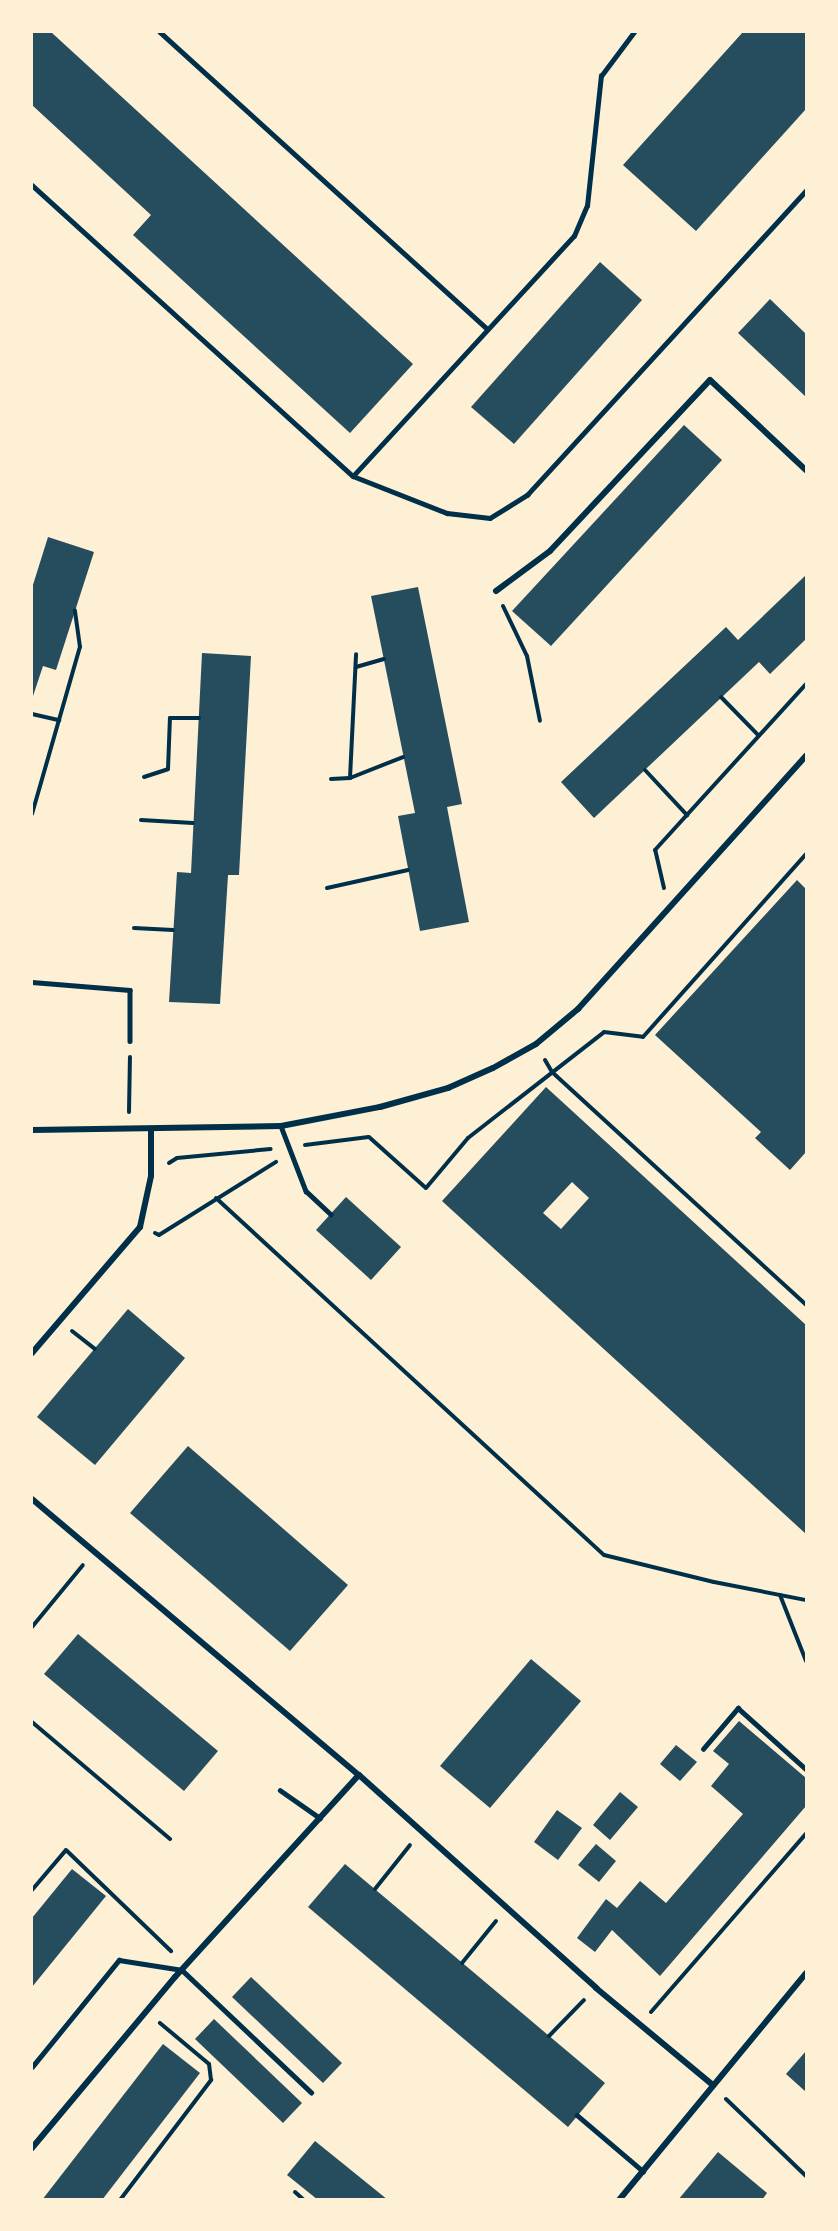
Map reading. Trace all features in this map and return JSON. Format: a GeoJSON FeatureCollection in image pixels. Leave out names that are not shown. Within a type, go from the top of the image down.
{"type":"FeatureCollection","features":[{"type":"Feature","properties":{"kind":"street"},"geometry":{"type":"LineString","coordinates":[[496,591],[550,551],[710,380],[807,470]]}},
{"type":"Feature","properties":{"kind":"street"},"geometry":{"type":"LineString","coordinates":[[32,1130],[151,1131],[281,1126],[380,1107],[448,1088],[536,1044],[578,1009],[806,759]]}},
{"type":"Feature","properties":{"kind":"street"},"geometry":{"type":"LineString","coordinates":[[32,1353],[140,1227],[151,1176],[151,1131]]}},
{"type":"Feature","properties":{"kind":"street"},"geometry":{"type":"LineString","coordinates":[[32,1499],[359,1775],[639,2026],[713,2085]]}},
{"type":"Feature","properties":{"kind":"street"},"geometry":{"type":"LineString","coordinates":[[32,2148],[182,1970],[359,1775]]}},
{"type":"Feature","properties":{"kind":"street"},"geometry":{"type":"LineString","coordinates":[[619,2199],[807,1973]]}},
{"type":"Feature","properties":{"kind":"lane"},"geometry":{"type":"LineString","coordinates":[[160,32],[486,328]]}},
{"type":"Feature","properties":{"kind":"lane"},"geometry":{"type":"LineString","coordinates":[[353,476],[486,328],[574,236],[587,207],[601,76],[634,32]]}},
{"type":"Feature","properties":{"kind":"lane"},"geometry":{"type":"LineString","coordinates":[[32,185],[353,476],[447,513],[490,518],[527,495],[807,191]]}},
{"type":"Feature","properties":{"kind":"lane"},"geometry":{"type":"LineString","coordinates":[[32,982],[130,990],[130,1041]]}},
{"type":"Feature","properties":{"kind":"lane"},"geometry":{"type":"LineString","coordinates":[[281,1126],[287,1147],[306,1191],[331,1214]]}},
{"type":"Feature","properties":{"kind":"lane"},"geometry":{"type":"LineString","coordinates":[[703,1749],[738,1708],[807,1769]]}},
{"type":"Feature","properties":{"kind":"lane"},"geometry":{"type":"LineString","coordinates":[[280,1790],[320,1818]]}},
{"type":"Feature","properties":{"kind":"lane"},"geometry":{"type":"LineString","coordinates":[[32,2067],[119,1960],[182,1970],[311,2092]]}},
{"type":"Feature","properties":{"kind":"lane"},"geometry":{"type":"LineString","coordinates":[[577,2115],[643,2171]]}},
{"type":"Feature","properties":{"kind":"path"},"geometry":{"type":"LineString","coordinates":[[496,591],[527,656],[540,721]]}},
{"type":"Feature","properties":{"kind":"path"},"geometry":{"type":"LineString","coordinates":[[32,814],[80,647],[75,610]]}},
{"type":"Feature","properties":{"kind":"path"},"geometry":{"type":"LineString","coordinates":[[350,778],[357,654]]}},
{"type":"Feature","properties":{"kind":"path"},"geometry":{"type":"LineString","coordinates":[[356,667],[384,659]]}},
{"type":"Feature","properties":{"kind":"path"},"geometry":{"type":"LineString","coordinates":[[669,909],[655,850],[807,684]]}},
{"type":"Feature","properties":{"kind":"path"},"geometry":{"type":"LineString","coordinates":[[722,697],[759,736]]}},
{"type":"Feature","properties":{"kind":"path"},"geometry":{"type":"LineString","coordinates":[[32,714],[59,720]]}},
{"type":"Feature","properties":{"kind":"path"},"geometry":{"type":"LineString","coordinates":[[144,777],[168,770],[170,718],[199,718]]}},
{"type":"Feature","properties":{"kind":"path"},"geometry":{"type":"LineString","coordinates":[[331,779],[350,778],[403,757]]}},
{"type":"Feature","properties":{"kind":"path"},"geometry":{"type":"LineString","coordinates":[[645,770],[687,815]]}},
{"type":"Feature","properties":{"kind":"path"},"geometry":{"type":"LineString","coordinates":[[141,820],[193,823]]}},
{"type":"Feature","properties":{"kind":"path"},"geometry":{"type":"LineString","coordinates":[[165,1174],[169,1164],[177,1158],[369,1137],[426,1188],[468,1138],[604,1032],[643,1037],[807,854]]}},
{"type":"Feature","properties":{"kind":"path"},"geometry":{"type":"LineString","coordinates":[[327,888],[408,870]]}},
{"type":"Feature","properties":{"kind":"path"},"geometry":{"type":"LineString","coordinates":[[134,928],[173,930]]}},
{"type":"Feature","properties":{"kind":"path"},"geometry":{"type":"LineString","coordinates":[[129,1130],[130,1041]]}},
{"type":"Feature","properties":{"kind":"path"},"geometry":{"type":"LineString","coordinates":[[536,1044],[552,1072],[807,1305]]}},
{"type":"Feature","properties":{"kind":"path"},"geometry":{"type":"LineString","coordinates":[[159,1235],[290,1154]]}},
{"type":"Feature","properties":{"kind":"path"},"geometry":{"type":"LineString","coordinates":[[216,1198],[604,1554],[653,1569],[807,1600]]}},
{"type":"Feature","properties":{"kind":"path"},"geometry":{"type":"LineString","coordinates":[[159,1235],[161,1224]]}},
{"type":"Feature","properties":{"kind":"path"},"geometry":{"type":"LineString","coordinates":[[140,1227],[159,1235]]}},
{"type":"Feature","properties":{"kind":"path"},"geometry":{"type":"LineString","coordinates":[[60,1320],[95,1349]]}},
{"type":"Feature","properties":{"kind":"path"},"geometry":{"type":"LineString","coordinates":[[32,1627],[94,1552]]}},
{"type":"Feature","properties":{"kind":"path"},"geometry":{"type":"LineString","coordinates":[[780,1595],[807,1661]]}},
{"type":"Feature","properties":{"kind":"path"},"geometry":{"type":"LineString","coordinates":[[32,1722],[170,1839]]}},
{"type":"Feature","properties":{"kind":"path"},"geometry":{"type":"LineString","coordinates":[[375,1889],[422,1830]]}},
{"type":"Feature","properties":{"kind":"path"},"geometry":{"type":"LineString","coordinates":[[639,2026],[807,1834]]}},
{"type":"Feature","properties":{"kind":"path"},"geometry":{"type":"LineString","coordinates":[[32,1890],[66,1850],[166,1943],[182,1970]]}},
{"type":"Feature","properties":{"kind":"path"},"geometry":{"type":"LineString","coordinates":[[462,1963],[507,1909]]}},
{"type":"Feature","properties":{"kind":"path"},"geometry":{"type":"LineString","coordinates":[[549,2036],[596,1988]]}},
{"type":"Feature","properties":{"kind":"path"},"geometry":{"type":"LineString","coordinates":[[120,2199],[210,2080],[209,2064],[146,2012]]}},
{"type":"Feature","properties":{"kind":"path"},"geometry":{"type":"LineString","coordinates":[[713,2085],[807,2176]]}},
{"type":"Feature","properties":{"kind":"path"},"geometry":{"type":"LineString","coordinates":[[296,2192],[304,2199]]}},
{"type":"Feature","properties":{"kind":"building"},"geometry":{"type":"Polygon","coordinates":[[[32,32],[51,32],[413,364],[350,433],[133,235],[151,215],[32,105],[32,32]]]}},
{"type":"Feature","properties":{"kind":"building"},"geometry":{"type":"Polygon","coordinates":[[[743,32],[806,32],[806,109],[696,231],[623,165],[743,32]]]}},
{"type":"Feature","properties":{"kind":"building"},"geometry":{"type":"Polygon","coordinates":[[[600,262],[642,300],[514,444],[471,407],[600,262]]]}},
{"type":"Feature","properties":{"kind":"building"},"geometry":{"type":"Polygon","coordinates":[[[770,299],[806,334],[806,397],[738,333],[770,299]]]}},
{"type":"Feature","properties":{"kind":"building"},"geometry":{"type":"Polygon","coordinates":[[[684,425],[722,460],[551,646],[512,611],[684,425]]]}},
{"type":"Feature","properties":{"kind":"building"},"geometry":{"type":"Polygon","coordinates":[[[48,537],[94,552],[56,670],[43,666],[32,699],[32,588],[48,537]]]}},
{"type":"Feature","properties":{"kind":"building"},"geometry":{"type":"Polygon","coordinates":[[[806,575],[806,639],[770,674],[759,662],[594,818],[561,782],[726,627],[738,640],[806,575]]]}},
{"type":"Feature","properties":{"kind":"building"},"geometry":{"type":"Polygon","coordinates":[[[418,587],[462,804],[447,807],[469,922],[420,931],[398,816],[415,813],[371,596],[418,587]]]}},
{"type":"Feature","properties":{"kind":"building"},"geometry":{"type":"Polygon","coordinates":[[[202,653],[251,656],[239,875],[228,875],[220,1004],[169,1002],[177,872],[191,873],[202,653]]]}},
{"type":"Feature","properties":{"kind":"building"},"geometry":{"type":"Polygon","coordinates":[[[797,880],[806,889],[806,1152],[790,1170],[755,1138],[761,1132],[655,1035],[797,880]]]}},
{"type":"Feature","properties":{"kind":"building"},"geometry":{"type":"Polygon","coordinates":[[[546,1087],[806,1325],[806,1534],[442,1201],[546,1087]],[[572,1182],[543,1213],[561,1229],[589,1198],[572,1182]]]}},
{"type":"Feature","properties":{"kind":"building"},"geometry":{"type":"Polygon","coordinates":[[[346,1197],[401,1247],[371,1280],[316,1230],[346,1197]]]}},
{"type":"Feature","properties":{"kind":"building"},"geometry":{"type":"Polygon","coordinates":[[[128,1309],[185,1358],[95,1465],[37,1417],[128,1309]]]}},
{"type":"Feature","properties":{"kind":"building"},"geometry":{"type":"Polygon","coordinates":[[[188,1446],[348,1585],[290,1651],[130,1513],[188,1446]]]}},
{"type":"Feature","properties":{"kind":"building"},"geometry":{"type":"Polygon","coordinates":[[[78,1634],[218,1751],[184,1791],[44,1674],[78,1634]]]}},
{"type":"Feature","properties":{"kind":"building"},"geometry":{"type":"Polygon","coordinates":[[[531,1659],[581,1701],[490,1808],[440,1766],[531,1659]]]}},
{"type":"Feature","properties":{"kind":"building"},"geometry":{"type":"Polygon","coordinates":[[[739,1721],[806,1778],[806,1806],[660,1976],[612,1930],[595,1952],[577,1938],[606,1899],[617,1908],[640,1881],[666,1903],[743,1814],[711,1786],[729,1764],[713,1751],[739,1721]]]}},
{"type":"Feature","properties":{"kind":"building"},"geometry":{"type":"Polygon","coordinates":[[[676,1745],[697,1762],[680,1781],[660,1764],[676,1745]]]}},
{"type":"Feature","properties":{"kind":"building"},"geometry":{"type":"Polygon","coordinates":[[[620,1792],[638,1807],[610,1840],[593,1825],[620,1792]]]}},
{"type":"Feature","properties":{"kind":"building"},"geometry":{"type":"Polygon","coordinates":[[[557,1810],[582,1828],[558,1860],[534,1842],[557,1810]]]}},
{"type":"Feature","properties":{"kind":"building"},"geometry":{"type":"Polygon","coordinates":[[[596,1844],[616,1861],[599,1882],[578,1865],[596,1844]]]}},
{"type":"Feature","properties":{"kind":"building"},"geometry":{"type":"Polygon","coordinates":[[[345,1864],[605,2083],[568,2127],[308,1907],[345,1864]]]}},
{"type":"Feature","properties":{"kind":"building"},"geometry":{"type":"Polygon","coordinates":[[[72,1869],[106,1896],[32,1987],[32,1918],[72,1869]]]}},
{"type":"Feature","properties":{"kind":"building"},"geometry":{"type":"Polygon","coordinates":[[[251,1977],[342,2063],[323,2083],[232,1997],[251,1977]]]}},
{"type":"Feature","properties":{"kind":"building"},"geometry":{"type":"Polygon","coordinates":[[[214,2019],[302,2103],[283,2123],[195,2039],[214,2019]]]}},
{"type":"Feature","properties":{"kind":"building"},"geometry":{"type":"Polygon","coordinates":[[[163,2044],[200,2073],[102,2200],[42,2200],[163,2044]]]}},
{"type":"Feature","properties":{"kind":"building"},"geometry":{"type":"Polygon","coordinates":[[[806,2051],[806,2092],[786,2074],[806,2051]]]}},
{"type":"Feature","properties":{"kind":"building"},"geometry":{"type":"Polygon","coordinates":[[[315,2141],[388,2200],[318,2200],[287,2175],[315,2141]]]}},
{"type":"Feature","properties":{"kind":"building"},"geometry":{"type":"Polygon","coordinates":[[[718,2152],[767,2193],[762,2200],[678,2200],[718,2152]]]}}]}
